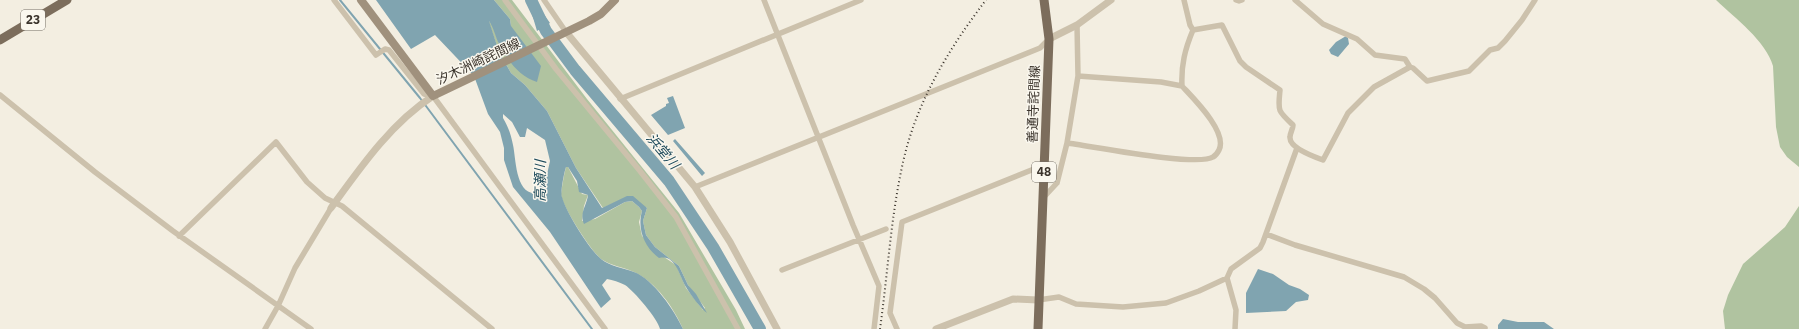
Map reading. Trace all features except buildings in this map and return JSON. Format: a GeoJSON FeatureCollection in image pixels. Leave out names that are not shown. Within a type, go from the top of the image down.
{"type":"FeatureCollection","features":[{"type":"Feature","properties":{"kind":"main road","name":"23"},"geometry":{"type":"LineString","coordinates":[[0,40],[66,0]]}},
{"type":"Feature","properties":{"kind":"main road","name":"汐木洲崎詫間線"},"geometry":{"type":"LineString","coordinates":[[361,0],[432,97],[601,14],[615,0]]}},
{"type":"Feature","properties":{"kind":"main road","name":"善通寺詫間線"},"geometry":{"type":"LineString","coordinates":[[1038,329],[1049,39],[1044,0]]}},
{"type":"Feature","properties":{"kind":"street"},"geometry":{"type":"LineString","coordinates":[[334,0],[376,55],[385,49],[393,54],[424,94],[432,97],[450,117],[605,329]]}},
{"type":"Feature","properties":{"kind":"street"},"geometry":{"type":"LineString","coordinates":[[505,0],[540,45],[556,69],[649,181],[676,217],[738,329]]}},
{"type":"Feature","properties":{"kind":"street"},"geometry":{"type":"LineString","coordinates":[[544,0],[566,32],[695,188],[730,242],[778,329]]}},
{"type":"Feature","properties":{"kind":"street"},"geometry":{"type":"LineString","coordinates":[[764,0],[853,225],[861,239],[879,286],[874,329]]}},
{"type":"Feature","properties":{"kind":"street"},"geometry":{"type":"LineString","coordinates":[[620,99],[861,0]]}},
{"type":"Feature","properties":{"kind":"street"},"geometry":{"type":"LineString","coordinates":[[695,188],[1040,48],[1049,39],[1077,25],[1111,0]]}},
{"type":"Feature","properties":{"kind":"street"},"geometry":{"type":"LineString","coordinates":[[1184,0],[1190,25],[1193,30]]}},
{"type":"Feature","properties":{"kind":"street"},"geometry":{"type":"LineString","coordinates":[[1236,0],[1242,0]]}},
{"type":"Feature","properties":{"kind":"street"},"geometry":{"type":"LineString","coordinates":[[1295,0],[1323,24],[1357,40],[1375,55],[1405,59],[1410,67],[1427,81],[1469,71],[1490,50],[1498,48],[1522,20],[1535,0]]}},
{"type":"Feature","properties":{"kind":"street"},"geometry":{"type":"LineString","coordinates":[[1043,198],[1057,183],[1067,143],[1078,76],[1077,25]]}},
{"type":"Feature","properties":{"kind":"street"},"geometry":{"type":"LineString","coordinates":[[1193,30],[1222,25],[1240,61],[1246,67],[1280,90],[1280,113],[1293,124],[1290,139],[1298,148],[1323,160],[1348,113],[1374,87],[1410,67]]}},
{"type":"Feature","properties":{"kind":"street"},"geometry":{"type":"LineString","coordinates":[[1182,86],[1182,63],[1185,49],[1193,30]]}},
{"type":"Feature","properties":{"kind":"street"},"geometry":{"type":"LineString","coordinates":[[1067,143],[1154,156],[1200,159],[1213,157],[1220,150],[1220,142],[1217,132],[1210,117],[1182,86],[1161,82],[1078,76]]}},
{"type":"Feature","properties":{"kind":"street"},"geometry":{"type":"LineString","coordinates":[[0,95],[95,172],[179,236],[311,329]]}},
{"type":"Feature","properties":{"kind":"street"},"geometry":{"type":"LineString","coordinates":[[265,329],[278,306],[295,268],[333,205],[355,175],[393,130],[420,105],[432,97]]}},
{"type":"Feature","properties":{"kind":"street"},"geometry":{"type":"LineString","coordinates":[[179,236],[276,142],[308,182],[333,205],[342,206],[492,329]]}},
{"type":"Feature","properties":{"kind":"street"},"geometry":{"type":"LineString","coordinates":[[1235,329],[1236,310],[1227,278],[1231,269],[1260,248],[1298,148]]}},
{"type":"Feature","properties":{"kind":"street"},"geometry":{"type":"LineString","coordinates":[[898,329],[890,312],[902,222],[1044,165]]}},
{"type":"Feature","properties":{"kind":"street"},"geometry":{"type":"LineString","coordinates":[[782,270],[886,229]]}},
{"type":"Feature","properties":{"kind":"street"},"geometry":{"type":"LineString","coordinates":[[1266,234],[1309,249],[1404,277],[1424,289],[1435,298],[1457,323],[1465,327],[1481,326],[1485,328]]}},
{"type":"Feature","properties":{"kind":"street"},"geometry":{"type":"LineString","coordinates":[[936,329],[1013,299],[1038,300],[1059,297],[1076,304],[1123,307],[1166,303],[1199,291],[1227,278]]}},
{"type":"Feature","properties":{"kind":"green space"},"geometry":{"type":"Polygon","coordinates":[[[494,0],[512,0],[587,99],[679,213],[736,310],[745,329],[683,329],[669,304],[650,282],[634,272],[601,259],[597,255],[571,218],[562,200],[561,194],[566,167],[568,167],[582,194],[588,195],[584,206],[582,221],[595,219],[625,202],[632,201],[642,211],[639,222],[642,236],[664,257],[676,265],[686,288],[703,310],[705,308],[688,285],[679,266],[655,247],[646,235],[643,221],[647,208],[627,197],[603,208],[576,168],[547,111],[525,85],[511,73],[499,52],[488,20],[493,26],[499,44],[511,26],[510,19],[494,0]]]}},
{"type":"Feature","properties":{"kind":"green space"},"geometry":{"type":"Polygon","coordinates":[[[1716,0],[1799,0],[1799,167],[1787,157],[1780,147],[1776,127],[1773,66],[1769,57],[1764,48],[1749,30],[1716,0]]]}},
{"type":"Feature","properties":{"kind":"green space"},"geometry":{"type":"Polygon","coordinates":[[[1799,206],[1799,329],[1725,329],[1723,311],[1728,295],[1743,264],[1785,227],[1799,206]]]}},
{"type":"Feature","properties":{"kind":"water"},"geometry":{"type":"Polygon","coordinates":[[[376,0],[494,0],[510,19],[511,26],[541,66],[537,82],[519,72],[510,62],[499,44],[489,21],[499,52],[511,73],[525,85],[547,111],[576,168],[602,208],[627,196],[633,196],[647,208],[643,221],[646,235],[655,247],[679,266],[688,285],[696,294],[707,313],[690,293],[673,263],[669,259],[659,258],[649,249],[641,231],[640,224],[642,211],[632,201],[625,202],[584,224],[582,216],[588,195],[579,192],[577,181],[568,167],[566,167],[563,178],[562,197],[564,204],[584,239],[601,259],[612,265],[634,272],[649,281],[663,296],[675,313],[683,329],[660,329],[650,312],[634,293],[625,285],[612,280],[607,279],[602,285],[611,299],[601,308],[550,232],[513,187],[504,160],[504,148],[500,132],[488,114],[474,76],[435,35],[411,49],[376,0]],[[503,114],[503,118],[508,127],[511,138],[518,175],[521,182],[524,188],[530,192],[537,193],[542,181],[546,179],[550,161],[545,140],[527,128],[525,137],[520,137],[512,122],[503,114]]]}},
{"type":"Feature","properties":{"kind":"water"},"geometry":{"type":"Polygon","coordinates":[[[527,0],[534,0],[550,23],[537,31],[529,4],[527,0]]]}},
{"type":"Feature","properties":{"kind":"water"},"geometry":{"type":"Polygon","coordinates":[[[1346,36],[1349,44],[1338,57],[1331,54],[1329,50],[1336,42],[1346,36]]]}},
{"type":"Feature","properties":{"kind":"water"},"geometry":{"type":"Polygon","coordinates":[[[673,96],[685,128],[668,135],[651,115],[666,106],[666,104],[669,103],[667,98],[673,96]]]}},
{"type":"Feature","properties":{"kind":"water"},"geometry":{"type":"Polygon","coordinates":[[[675,139],[705,173],[702,176],[673,141],[675,139]]]}},
{"type":"Feature","properties":{"kind":"water"},"geometry":{"type":"Polygon","coordinates":[[[1258,269],[1273,274],[1289,285],[1300,289],[1309,295],[1308,300],[1296,302],[1286,311],[1246,313],[1246,293],[1258,269]]]}},
{"type":"Feature","properties":{"kind":"water"},"geometry":{"type":"Polygon","coordinates":[[[1503,319],[1518,322],[1544,322],[1554,329],[1498,329],[1498,325],[1503,319]]]}},
{"type":"Feature","properties":{"kind":"waterway"},"geometry":{"type":"LineString","coordinates":[[340,0],[420,98],[592,329]]}},
{"type":"Feature","properties":{"kind":"waterway","name":"浜堂川"},"geometry":{"type":"LineString","coordinates":[[531,0],[546,31],[575,70],[669,181],[713,247],[760,329]]}},
{"type":"Feature","properties":{"kind":"railway"},"geometry":{"type":"LineString","coordinates":[[880,329],[896,200],[910,136],[937,74],[960,36],[986,0]]}},
{"type":"Feature","properties":{"kind":"water label","name":"高瀬川"},"geometry":{"type":"Point","coordinates":[540,181]}}]}
